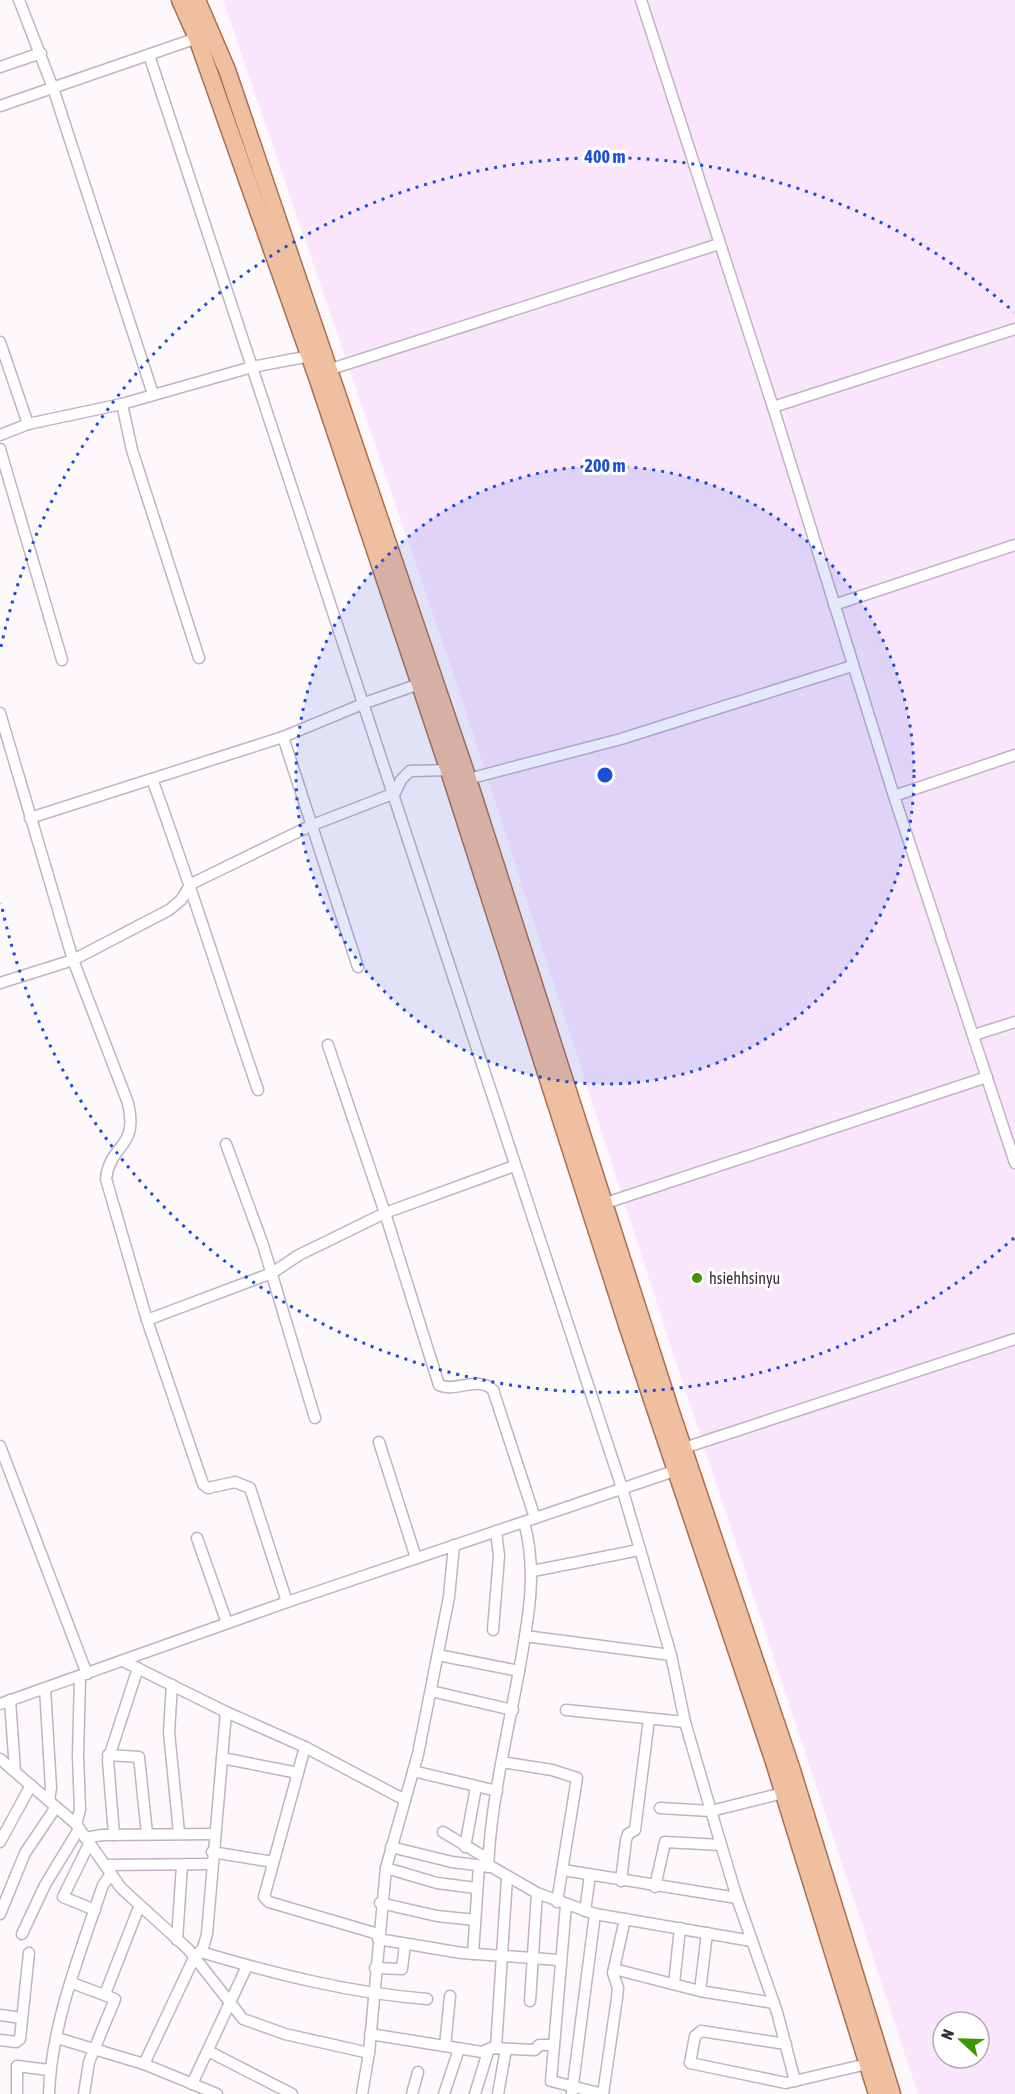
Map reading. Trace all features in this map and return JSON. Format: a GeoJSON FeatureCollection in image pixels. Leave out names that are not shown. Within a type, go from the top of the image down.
{"type":"FeatureCollection","features":[{"type":"Feature","properties":{"kind":"main road"},"geometry":{"type":"LineString","coordinates":[[180,0],[197,38],[310,356],[323,372],[536,995],[606,1203],[684,1448],[682,1468],[791,1767],[892,2094]]}},
{"type":"Feature","properties":{"kind":"main road"},"geometry":{"type":"LineString","coordinates":[[197,0],[227,70],[419,684],[460,772],[682,1468],[877,2094]]}},
{"type":"Feature","properties":{"kind":"street"},"geometry":{"type":"LineString","coordinates":[[19,0],[54,88],[153,394]]}},
{"type":"Feature","properties":{"kind":"street"},"geometry":{"type":"LineString","coordinates":[[641,0],[773,406],[852,666],[1015,1162]]}},
{"type":"Feature","properties":{"kind":"street"},"geometry":{"type":"LineString","coordinates":[[0,106],[197,38]]}},
{"type":"Feature","properties":{"kind":"street"},"geometry":{"type":"LineString","coordinates":[[0,67],[41,53]]}},
{"type":"Feature","properties":{"kind":"street"},"geometry":{"type":"LineString","coordinates":[[149,55],[395,793],[514,1166],[534,1216],[622,1488],[671,1655],[685,1722],[737,1898],[774,2003],[795,2081]]}},
{"type":"Feature","properties":{"kind":"street"},"geometry":{"type":"LineString","coordinates":[[323,372],[719,244]]}},
{"type":"Feature","properties":{"kind":"street"},"geometry":{"type":"LineString","coordinates":[[773,406],[1015,329]]}},
{"type":"Feature","properties":{"kind":"street"},"geometry":{"type":"LineString","coordinates":[[0,342],[28,424]]}},
{"type":"Feature","properties":{"kind":"street"},"geometry":{"type":"LineString","coordinates":[[0,435],[28,424],[122,404],[252,367],[310,356]]}},
{"type":"Feature","properties":{"kind":"street"},"geometry":{"type":"LineString","coordinates":[[122,404],[132,450],[199,658]]}},
{"type":"Feature","properties":{"kind":"street"},"geometry":{"type":"LineString","coordinates":[[0,449],[62,660]]}},
{"type":"Feature","properties":{"kind":"street"},"geometry":{"type":"LineString","coordinates":[[834,605],[1015,545]]}},
{"type":"Feature","properties":{"kind":"street"},"geometry":{"type":"LineString","coordinates":[[0,983],[74,960],[168,910],[181,900],[191,884],[310,825],[395,793],[401,780],[410,771],[460,772],[621,739],[852,666]]}},
{"type":"Feature","properties":{"kind":"street"},"geometry":{"type":"LineString","coordinates":[[30,818],[283,737],[365,703],[419,684]]}},
{"type":"Feature","properties":{"kind":"street"},"geometry":{"type":"LineString","coordinates":[[0,713],[74,960],[128,1103],[132,1120],[131,1134],[111,1161],[106,1179],[147,1320],[203,1484],[208,1488],[235,1482],[250,1488],[287,1602]]}},
{"type":"Feature","properties":{"kind":"street"},"geometry":{"type":"LineString","coordinates":[[283,737],[358,967]]}},
{"type":"Feature","properties":{"kind":"street"},"geometry":{"type":"LineString","coordinates":[[894,796],[1015,755]]}},
{"type":"Feature","properties":{"kind":"street"},"geometry":{"type":"LineString","coordinates":[[152,779],[191,884],[258,1090]]}},
{"type":"Feature","properties":{"kind":"street"},"geometry":{"type":"LineString","coordinates":[[974,1035],[1015,1022]]}},
{"type":"Feature","properties":{"kind":"street"},"geometry":{"type":"LineString","coordinates":[[328,1045],[386,1213],[439,1384],[449,1387],[482,1383],[493,1390],[530,1520],[532,1571],[525,1636],[485,1864],[476,1888],[473,1954]]}},
{"type":"Feature","properties":{"kind":"street"},"geometry":{"type":"LineString","coordinates":[[606,1203],[987,1077]]}},
{"type":"Feature","properties":{"kind":"street"},"geometry":{"type":"LineString","coordinates":[[226,1144],[272,1273],[315,1418]]}},
{"type":"Feature","properties":{"kind":"street"},"geometry":{"type":"LineString","coordinates":[[147,1320],[272,1273],[299,1255],[386,1213],[514,1166]]}},
{"type":"Feature","properties":{"kind":"street"},"geometry":{"type":"LineString","coordinates":[[684,1448],[1015,1339]]}},
{"type":"Feature","properties":{"kind":"street"},"geometry":{"type":"LineString","coordinates":[[379,1442],[416,1558]]}},
{"type":"Feature","properties":{"kind":"street"},"geometry":{"type":"LineString","coordinates":[[0,1446],[84,1676],[78,1755],[82,1834],[63,1897],[95,1910]]}},
{"type":"Feature","properties":{"kind":"street"},"geometry":{"type":"LineString","coordinates":[[15,1772],[5,1702],[84,1676],[287,1602],[682,1468]]}},
{"type":"Feature","properties":{"kind":"street"},"geometry":{"type":"LineString","coordinates":[[493,1630],[499,1556],[496,1531]]}},
{"type":"Feature","properties":{"kind":"street"},"geometry":{"type":"LineString","coordinates":[[197,1538],[227,1623]]}},
{"type":"Feature","properties":{"kind":"street"},"geometry":{"type":"LineString","coordinates":[[364,2094],[380,1903],[391,1847],[413,1771],[431,1691],[449,1597],[454,1545]]}},
{"type":"Feature","properties":{"kind":"street"},"geometry":{"type":"LineString","coordinates":[[532,1571],[639,1550]]}},
{"type":"Feature","properties":{"kind":"street"},"geometry":{"type":"LineString","coordinates":[[525,1636],[671,1655]]}},
{"type":"Feature","properties":{"kind":"street"},"geometry":{"type":"LineString","coordinates":[[438,1655],[519,1671]]}},
{"type":"Feature","properties":{"kind":"street"},"geometry":{"type":"LineString","coordinates":[[123,1661],[226,1712],[305,1747],[405,1800]]}},
{"type":"Feature","properties":{"kind":"street"},"geometry":{"type":"LineString","coordinates":[[114,1835],[108,1755],[138,1668]]}},
{"type":"Feature","properties":{"kind":"street"},"geometry":{"type":"LineString","coordinates":[[172,1685],[169,1732],[179,1833]]}},
{"type":"Feature","properties":{"kind":"street"},"geometry":{"type":"LineString","coordinates":[[0,1914],[2,1901],[52,1803],[45,1688]]}},
{"type":"Feature","properties":{"kind":"street"},"geometry":{"type":"LineString","coordinates":[[431,1691],[513,1710]]}},
{"type":"Feature","properties":{"kind":"street"},"geometry":{"type":"LineString","coordinates":[[566,1710],[685,1722]]}},
{"type":"Feature","properties":{"kind":"street"},"geometry":{"type":"LineString","coordinates":[[144,2064],[207,1934],[212,1852],[219,1810],[226,1712]]}},
{"type":"Feature","properties":{"kind":"street"},"geometry":{"type":"LineString","coordinates":[[621,1881],[626,1840],[635,1830],[648,1719]]}},
{"type":"Feature","properties":{"kind":"street"},"geometry":{"type":"LineString","coordinates":[[305,1747],[264,1897],[268,1902],[405,1944],[473,1954],[559,1960]]}},
{"type":"Feature","properties":{"kind":"street"},"geometry":{"type":"LineString","coordinates":[[108,1755],[139,1757],[147,1834]]}},
{"type":"Feature","properties":{"kind":"street"},"geometry":{"type":"LineString","coordinates":[[222,1758],[298,1773]]}},
{"type":"Feature","properties":{"kind":"street"},"geometry":{"type":"LineString","coordinates":[[0,1759],[52,1803],[82,1834],[139,1907],[197,1955],[230,2005],[243,2019],[285,2034],[369,2053]]}},
{"type":"Feature","properties":{"kind":"street"},"geometry":{"type":"LineString","coordinates":[[502,1762],[552,1770],[577,1778],[563,1870],[551,2081],[572,2091],[603,2094],[618,1988],[613,1979],[614,1969],[625,1919]]}},
{"type":"Feature","properties":{"kind":"street"},"geometry":{"type":"LineString","coordinates":[[413,1771],[497,1791]]}},
{"type":"Feature","properties":{"kind":"street"},"geometry":{"type":"LineString","coordinates":[[0,1842],[31,1785]]}},
{"type":"Feature","properties":{"kind":"street"},"geometry":{"type":"LineString","coordinates":[[465,1847],[476,1787]]}},
{"type":"Feature","properties":{"kind":"street"},"geometry":{"type":"LineString","coordinates":[[660,1808],[711,1811],[783,1793]]}},
{"type":"Feature","properties":{"kind":"street"},"geometry":{"type":"LineString","coordinates":[[443,1832],[485,1864]]}},
{"type":"Feature","properties":{"kind":"street"},"geometry":{"type":"LineString","coordinates":[[82,1834],[214,1834]]}},
{"type":"Feature","properties":{"kind":"street"},"geometry":{"type":"LineString","coordinates":[[22,1934],[45,1885],[82,1834]]}},
{"type":"Feature","properties":{"kind":"street"},"geometry":{"type":"LineString","coordinates":[[656,1887],[665,1842],[721,1845]]}},
{"type":"Feature","properties":{"kind":"street"},"geometry":{"type":"LineString","coordinates":[[391,1847],[485,1864],[537,1893],[561,1904],[590,1913],[752,1941]]}},
{"type":"Feature","properties":{"kind":"street"},"geometry":{"type":"LineString","coordinates":[[212,1852],[273,1862]]}},
{"type":"Feature","properties":{"kind":"street"},"geometry":{"type":"LineString","coordinates":[[177,1940],[182,1864]]}},
{"type":"Feature","properties":{"kind":"street"},"geometry":{"type":"LineString","coordinates":[[108,1870],[212,1864]]}},
{"type":"Feature","properties":{"kind":"street"},"geometry":{"type":"LineString","coordinates":[[386,1868],[437,1883],[476,1888]]}},
{"type":"Feature","properties":{"kind":"street"},"geometry":{"type":"LineString","coordinates":[[49,2094],[50,2070],[57,2038],[108,1870]]}},
{"type":"Feature","properties":{"kind":"street"},"geometry":{"type":"LineString","coordinates":[[563,1870],[656,1887],[737,1898]]}},
{"type":"Feature","properties":{"kind":"street"},"geometry":{"type":"LineString","coordinates":[[572,2091],[590,1913],[590,1875]]}},
{"type":"Feature","properties":{"kind":"street"},"geometry":{"type":"LineString","coordinates":[[498,2094],[497,2050],[507,1878]]}},
{"type":"Feature","properties":{"kind":"street"},"geometry":{"type":"LineString","coordinates":[[530,2001],[537,1893]]}},
{"type":"Feature","properties":{"kind":"street"},"geometry":{"type":"LineString","coordinates":[[380,1903],[437,1916],[475,1920]]}},
{"type":"Feature","properties":{"kind":"street"},"geometry":{"type":"LineString","coordinates":[[105,1994],[139,1907]]}},
{"type":"Feature","properties":{"kind":"street"},"geometry":{"type":"LineString","coordinates":[[674,1984],[680,1928]]}},
{"type":"Feature","properties":{"kind":"street"},"geometry":{"type":"LineString","coordinates":[[700,1991],[707,1933]]}},
{"type":"Feature","properties":{"kind":"street"},"geometry":{"type":"LineString","coordinates":[[375,1968],[402,1969],[405,1944]]}},
{"type":"Feature","properties":{"kind":"street"},"geometry":{"type":"LineString","coordinates":[[0,2040],[15,2042],[20,2039],[29,1953]]}},
{"type":"Feature","properties":{"kind":"street"},"geometry":{"type":"LineString","coordinates":[[197,1955],[372,1995],[427,1999]]}},
{"type":"Feature","properties":{"kind":"street"},"geometry":{"type":"LineString","coordinates":[[192,2084],[248,1966]]}},
{"type":"Feature","properties":{"kind":"street"},"geometry":{"type":"LineString","coordinates":[[614,1969],[700,1991],[774,2003]]}},
{"type":"Feature","properties":{"kind":"street"},"geometry":{"type":"LineString","coordinates":[[72,1983],[115,1999],[96,2050],[89,2062],[84,2094]]}},
{"type":"Feature","properties":{"kind":"street"},"geometry":{"type":"LineString","coordinates":[[445,2046],[450,1996]]}},
{"type":"Feature","properties":{"kind":"street"},"geometry":{"type":"LineString","coordinates":[[0,2015],[21,2018]]}},
{"type":"Feature","properties":{"kind":"street"},"geometry":{"type":"LineString","coordinates":[[786,2044],[701,2031],[695,2036],[690,2063],[778,2083],[867,2064]]}},
{"type":"Feature","properties":{"kind":"street"},"geometry":{"type":"LineString","coordinates":[[370,2034],[459,2049],[535,2050],[539,2045],[554,2045]]}},
{"type":"Feature","properties":{"kind":"street"},"geometry":{"type":"LineString","coordinates":[[57,2038],[144,2064],[212,2093]]}},
{"type":"Feature","properties":{"kind":"street"},"geometry":{"type":"LineString","coordinates":[[444,2094],[459,2049]]}},
{"type":"Feature","properties":{"kind":"street"},"geometry":{"type":"LineString","coordinates":[[475,2094],[497,2050]]}},
{"type":"Feature","properties":{"kind":"street"},"geometry":{"type":"LineString","coordinates":[[208,2051],[292,2094]]}},
{"type":"Feature","properties":{"kind":"street"},"geometry":{"type":"LineString","coordinates":[[17,2094],[17,2066],[50,2070]]}},
{"type":"Feature","properties":{"kind":"street"},"geometry":{"type":"LineString","coordinates":[[412,2094],[418,2072]]}},
{"type":"Feature","properties":{"kind":"shaded area"},"geometry":{"type":"Polygon","coordinates":[[[223,0],[1015,0],[1015,2094],[918,2094],[674,1356],[458,687],[223,0]]]}},
{"type":"Feature","properties":{"kind":"place","name":"hsiehhsinyu"},"geometry":{"type":"Point","coordinates":[697,1278]}}]}
